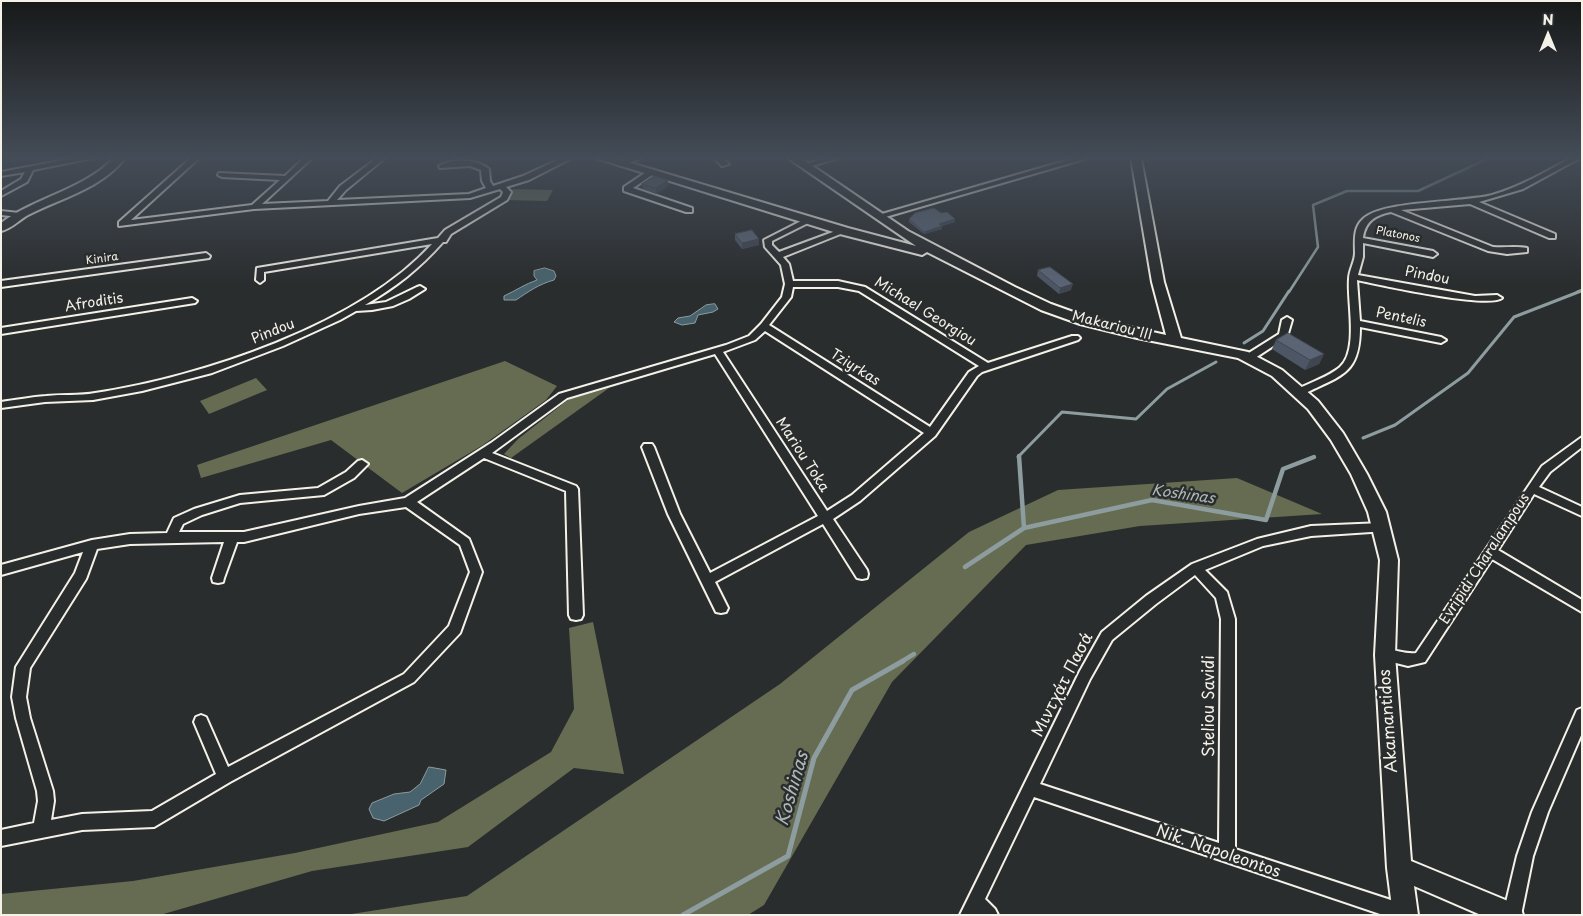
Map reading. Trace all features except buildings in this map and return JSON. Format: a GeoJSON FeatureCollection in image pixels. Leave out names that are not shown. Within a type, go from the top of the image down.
{"type":"FeatureCollection","features":[{"type":"Feature","properties":{"kind":"main road"},"geometry":{"type":"LineString","coordinates":[[1,228],[19,215],[49,201]]}},
{"type":"Feature","properties":{"kind":"main road"},"geometry":{"type":"LineString","coordinates":[[743,201],[844,231],[941,256]]}},
{"type":"Feature","properties":{"kind":"main road","name":"Makariou III"},"geometry":{"type":"LineString","coordinates":[[856,201],[904,234],[941,256],[1046,307],[1085,321],[1137,334],[1216,348],[1248,358],[1277,373],[1300,392],[1320,413],[1359,474],[1382,528]]}},
{"type":"Feature","properties":{"kind":"main road"},"geometry":{"type":"LineString","coordinates":[[1144,201],[1158,282],[1175,341]]}},
{"type":"Feature","properties":{"kind":"main road"},"geometry":{"type":"LineString","coordinates":[[881,240],[899,237],[904,234]]}},
{"type":"Feature","properties":{"kind":"main road"},"geometry":{"type":"LineString","coordinates":[[1137,334],[1159,332],[1168,318]]}},
{"type":"Feature","properties":{"kind":"main road"},"geometry":{"type":"LineString","coordinates":[[1168,318],[1180,330],[1216,348]]}},
{"type":"Feature","properties":{"kind":"main road","name":"Akamantidos"},"geometry":{"type":"LineString","coordinates":[[1382,528],[1389,560],[1385,655],[1399,868],[1406,915]]}},
{"type":"Feature","properties":{"kind":"main road"},"geometry":{"type":"LineString","coordinates":[[1399,868],[1511,915]]}},
{"type":"Feature","properties":{"kind":"street"},"geometry":{"type":"LineString","coordinates":[[148,201],[122,224],[254,207],[364,201]]}},
{"type":"Feature","properties":{"kind":"street"},"geometry":{"type":"LineString","coordinates":[[254,207],[261,201]]}},
{"type":"Feature","properties":{"kind":"street","name":"Pindou"},"geometry":{"type":"LineString","coordinates":[[1,405],[45,399],[107,395],[188,377],[280,344],[355,308],[403,277],[443,240],[448,232],[499,201]]}},
{"type":"Feature","properties":{"kind":"street"},"geometry":{"type":"LineString","coordinates":[[662,201],[689,210]]}},
{"type":"Feature","properties":{"kind":"street"},"geometry":{"type":"LineString","coordinates":[[879,216],[933,201]]}},
{"type":"Feature","properties":{"kind":"street"},"geometry":{"type":"LineString","coordinates":[[1300,392],[1348,366],[1352,353],[1356,323],[1352,276],[1359,257],[1358,239],[1362,223],[1367,218],[1393,209],[1475,201]]}},
{"type":"Feature","properties":{"kind":"street"},"geometry":{"type":"LineString","coordinates":[[1470,202],[1552,236]]}},
{"type":"Feature","properties":{"kind":"street"},"geometry":{"type":"LineString","coordinates":[[1393,209],[1491,250],[1524,250]]}},
{"type":"Feature","properties":{"kind":"street"},"geometry":{"type":"LineString","coordinates":[[1,213],[19,215]]}},
{"type":"Feature","properties":{"kind":"street"},"geometry":{"type":"LineString","coordinates":[[1,570],[92,545],[130,539],[244,537],[359,510],[408,502],[484,454],[563,396],[718,351],[752,338],[764,326],[786,297],[788,284],[785,264],[768,245],[768,240],[807,220]]}},
{"type":"Feature","properties":{"kind":"street"},"geometry":{"type":"LineString","coordinates":[[777,256],[844,231]]}},
{"type":"Feature","properties":{"kind":"street","name":"Platonos"},"geometry":{"type":"LineString","coordinates":[[1358,239],[1433,254]]}},
{"type":"Feature","properties":{"kind":"street"},"geometry":{"type":"LineString","coordinates":[[260,280],[260,270],[443,240]]}},
{"type":"Feature","properties":{"kind":"street","name":"Kinira"},"geometry":{"type":"LineString","coordinates":[[1,284],[206,256]]}},
{"type":"Feature","properties":{"kind":"street","name":"Pindou"},"geometry":{"type":"LineString","coordinates":[[1352,276],[1475,299],[1497,298]]}},
{"type":"Feature","properties":{"kind":"street","name":"Michael Georgiou"},"geometry":{"type":"LineString","coordinates":[[788,284],[838,284],[862,289],[985,366]]}},
{"type":"Feature","properties":{"kind":"street"},"geometry":{"type":"LineString","coordinates":[[355,308],[364,309],[387,304],[420,289]]}},
{"type":"Feature","properties":{"kind":"street","name":"Afroditis"},"geometry":{"type":"LineString","coordinates":[[1,331],[192,302]]}},
{"type":"Feature","properties":{"kind":"street"},"geometry":{"type":"LineString","coordinates":[[1248,358],[1284,335],[1287,320]]}},
{"type":"Feature","properties":{"kind":"street","name":"Pentelis"},"geometry":{"type":"LineString","coordinates":[[1356,323],[1441,340]]}},
{"type":"Feature","properties":{"kind":"street","name":"Tziyrkas"},"geometry":{"type":"LineString","coordinates":[[764,326],[931,433]]}},
{"type":"Feature","properties":{"kind":"street"},"geometry":{"type":"LineString","coordinates":[[708,580],[825,518],[856,498],[931,433],[973,374],[985,366],[1075,338]]}},
{"type":"Feature","properties":{"kind":"street","name":"Mariou Toka"},"geometry":{"type":"LineString","coordinates":[[718,351],[862,574]]}},
{"type":"Feature","properties":{"kind":"street","name":"Evripidi Charalampous"},"geometry":{"type":"LineString","coordinates":[[1385,655],[1408,660],[1420,658],[1546,469],[1582,441]]}},
{"type":"Feature","properties":{"kind":"street"},"geometry":{"type":"LineString","coordinates":[[648,447],[674,514],[721,608]]}},
{"type":"Feature","properties":{"kind":"street"},"geometry":{"type":"LineString","coordinates":[[484,454],[572,489],[576,615]]}},
{"type":"Feature","properties":{"kind":"street"},"geometry":{"type":"LineString","coordinates":[[171,537],[178,521],[198,512],[240,499],[320,492],[350,475],[362,464]]}},
{"type":"Feature","properties":{"kind":"street"},"geometry":{"type":"LineString","coordinates":[[1532,488],[1582,512]]}},
{"type":"Feature","properties":{"kind":"street"},"geometry":{"type":"LineString","coordinates":[[1,838],[82,822],[154,819],[225,776],[409,678],[455,629],[476,572],[465,542],[408,502]]}},
{"type":"Feature","properties":{"kind":"street","name":"Μιντχάτ Πασά"},"geometry":{"type":"LineString","coordinates":[[972,908],[1085,675],[1107,636],[1151,600],[1196,568],[1260,542],[1310,531],[1382,528]]}},
{"type":"Feature","properties":{"kind":"street"},"geometry":{"type":"LineString","coordinates":[[218,578],[232,537]]}},
{"type":"Feature","properties":{"kind":"street"},"geometry":{"type":"LineString","coordinates":[[41,831],[46,800],[19,697],[23,667],[81,575],[92,545]]}},
{"type":"Feature","properties":{"kind":"street"},"geometry":{"type":"LineString","coordinates":[[1492,552],[1582,607]]}},
{"type":"Feature","properties":{"kind":"street","name":"Steliou Savidi"},"geometry":{"type":"LineString","coordinates":[[1196,568],[1222,596],[1228,619],[1227,855]]}},
{"type":"Feature","properties":{"kind":"street"},"geometry":{"type":"LineString","coordinates":[[1511,915],[1525,856],[1540,812],[1582,715]]}},
{"type":"Feature","properties":{"kind":"street"},"geometry":{"type":"LineString","coordinates":[[201,722],[225,776]]}},
{"type":"Feature","properties":{"kind":"street","name":"Nik. Napoleontos"},"geometry":{"type":"LineString","coordinates":[[1030,788],[1406,915]]}},
{"type":"Feature","properties":{"kind":"street"},"geometry":{"type":"LineString","coordinates":[[972,908],[989,915]]}},
{"type":"Feature","properties":{"kind":"green space"},"geometry":{"type":"Polygon","coordinates":[[[505,361],[557,386],[546,400],[483,445],[402,493],[331,440],[201,478],[197,465],[505,361]]]}},
{"type":"Feature","properties":{"kind":"green space"},"geometry":{"type":"Polygon","coordinates":[[[256,378],[267,390],[209,414],[200,401],[256,378]]]}},
{"type":"Feature","properties":{"kind":"green space"},"geometry":{"type":"Polygon","coordinates":[[[609,388],[511,458],[504,454],[518,439],[569,399],[609,388]]]}},
{"type":"Feature","properties":{"kind":"green space"},"geometry":{"type":"Polygon","coordinates":[[[1237,478],[1322,514],[1140,526],[1026,545],[892,682],[764,905],[748,915],[345,915],[467,896],[780,684],[969,532],[1058,490],[1237,478]]]}},
{"type":"Feature","properties":{"kind":"green space"},"geometry":{"type":"Polygon","coordinates":[[[593,622],[624,774],[574,768],[468,847],[312,871],[160,915],[1,915],[1,894],[133,881],[295,853],[438,822],[551,752],[574,709],[569,628],[593,622]]]}},
{"type":"Feature","properties":{"kind":"water"},"geometry":{"type":"Polygon","coordinates":[[[545,268],[554,271],[556,276],[554,280],[529,291],[516,300],[504,300],[504,296],[537,280],[534,276],[534,271],[545,268]]]}},
{"type":"Feature","properties":{"kind":"water"},"geometry":{"type":"Polygon","coordinates":[[[715,304],[718,309],[698,315],[695,323],[682,325],[674,322],[678,318],[690,316],[706,305],[715,304]]]}},
{"type":"Feature","properties":{"kind":"water"},"geometry":{"type":"Polygon","coordinates":[[[429,767],[446,770],[444,784],[421,800],[419,805],[384,821],[373,818],[369,809],[372,803],[394,794],[410,792],[420,784],[429,767]]]}},
{"type":"Feature","properties":{"kind":"waterway"},"geometry":{"type":"LineString","coordinates":[[1289,292],[1318,247],[1313,205],[1323,201]]}},
{"type":"Feature","properties":{"kind":"waterway","name":"Koshinas"},"geometry":{"type":"LineString","coordinates":[[1577,292],[1582,290]]}},
{"type":"Feature","properties":{"kind":"waterway"},"geometry":{"type":"LineString","coordinates":[[1244,343],[1263,331],[1289,291]]}},
{"type":"Feature","properties":{"kind":"waterway","name":"Koshinas"},"geometry":{"type":"LineString","coordinates":[[1363,438],[1395,425],[1468,373],[1514,317],[1581,291]]}},
{"type":"Feature","properties":{"kind":"waterway"},"geometry":{"type":"LineString","coordinates":[[1018,457],[1062,412],[1136,419],[1167,389],[1216,362]]}},
{"type":"Feature","properties":{"kind":"waterway"},"geometry":{"type":"LineString","coordinates":[[1019,456],[1024,528]]}},
{"type":"Feature","properties":{"kind":"waterway","name":"Koshinas"},"geometry":{"type":"LineString","coordinates":[[1024,528],[1152,500],[1266,520],[1283,469],[1314,457]]}},
{"type":"Feature","properties":{"kind":"waterway","name":"Koshinas"},"geometry":{"type":"LineString","coordinates":[[965,567],[1024,528]]}},
{"type":"Feature","properties":{"kind":"waterway","name":"Koshinas"},"geometry":{"type":"LineString","coordinates":[[901,662],[914,654]]}},
{"type":"Feature","properties":{"kind":"waterway","name":"Koshinas"},"geometry":{"type":"LineString","coordinates":[[683,915],[788,856],[814,758],[852,690],[903,661]]}}]}
